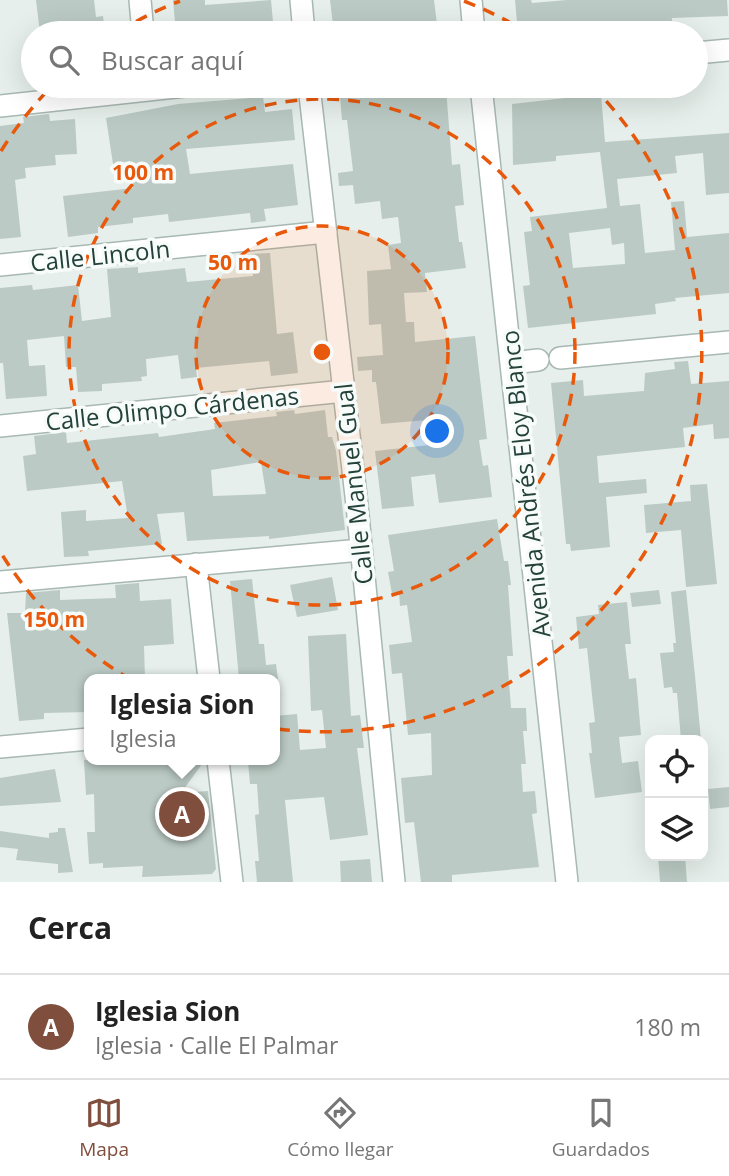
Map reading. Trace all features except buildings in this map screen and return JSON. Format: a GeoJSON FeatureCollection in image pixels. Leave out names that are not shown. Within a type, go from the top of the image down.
{"type":"FeatureCollection","features":[{"type":"Feature","properties":{"kind":"street"},"geometry":{"type":"LineString","coordinates":[[140,0],[142,21]]}},
{"type":"Feature","properties":{"kind":"street"},"geometry":{"type":"LineString","coordinates":[[301,0],[303,21]]}},
{"type":"Feature","properties":{"kind":"street"},"geometry":{"type":"LineString","coordinates":[[471,0],[473,21]]}},
{"type":"Feature","properties":{"kind":"street"},"geometry":{"type":"LineString","coordinates":[[708,52],[729,50]]}},
{"type":"Feature","properties":{"kind":"street"},"geometry":{"type":"LineString","coordinates":[[0,106],[66,98]]}},
{"type":"Feature","properties":{"kind":"street","name":"Calle Manuel Gual"},"geometry":{"type":"LineString","coordinates":[[310,98],[361,550],[394,882]]}},
{"type":"Feature","properties":{"kind":"street","name":"Avenida Andrés Eloy Blanco"},"geometry":{"type":"LineString","coordinates":[[482,98],[567,882]]}},
{"type":"Feature","properties":{"kind":"street","name":"Calle Lincoln"},"geometry":{"type":"LineString","coordinates":[[0,265],[326,232]]}},
{"type":"Feature","properties":{"kind":"street"},"geometry":{"type":"LineString","coordinates":[[560,358],[729,342]]}},
{"type":"Feature","properties":{"kind":"street"},"geometry":{"type":"LineString","coordinates":[[512,363],[538,360]]}},
{"type":"Feature","properties":{"kind":"street","name":"Calle Olimpo Cárdenas"},"geometry":{"type":"LineString","coordinates":[[0,426],[344,391]]}},
{"type":"Feature","properties":{"kind":"street"},"geometry":{"type":"LineString","coordinates":[[0,582],[361,550]]}},
{"type":"Feature","properties":{"kind":"street"},"geometry":{"type":"LineString","coordinates":[[196,564],[208,674]]}},
{"type":"Feature","properties":{"kind":"street"},"geometry":{"type":"LineString","coordinates":[[0,747],[84,739]]}},
{"type":"Feature","properties":{"kind":"street"},"geometry":{"type":"LineString","coordinates":[[219,765],[232,882]]}},
{"type":"Feature","properties":{"kind":"place","name":"Iglesia Sion"},"geometry":{"type":"Point","coordinates":[182,814]}}]}
